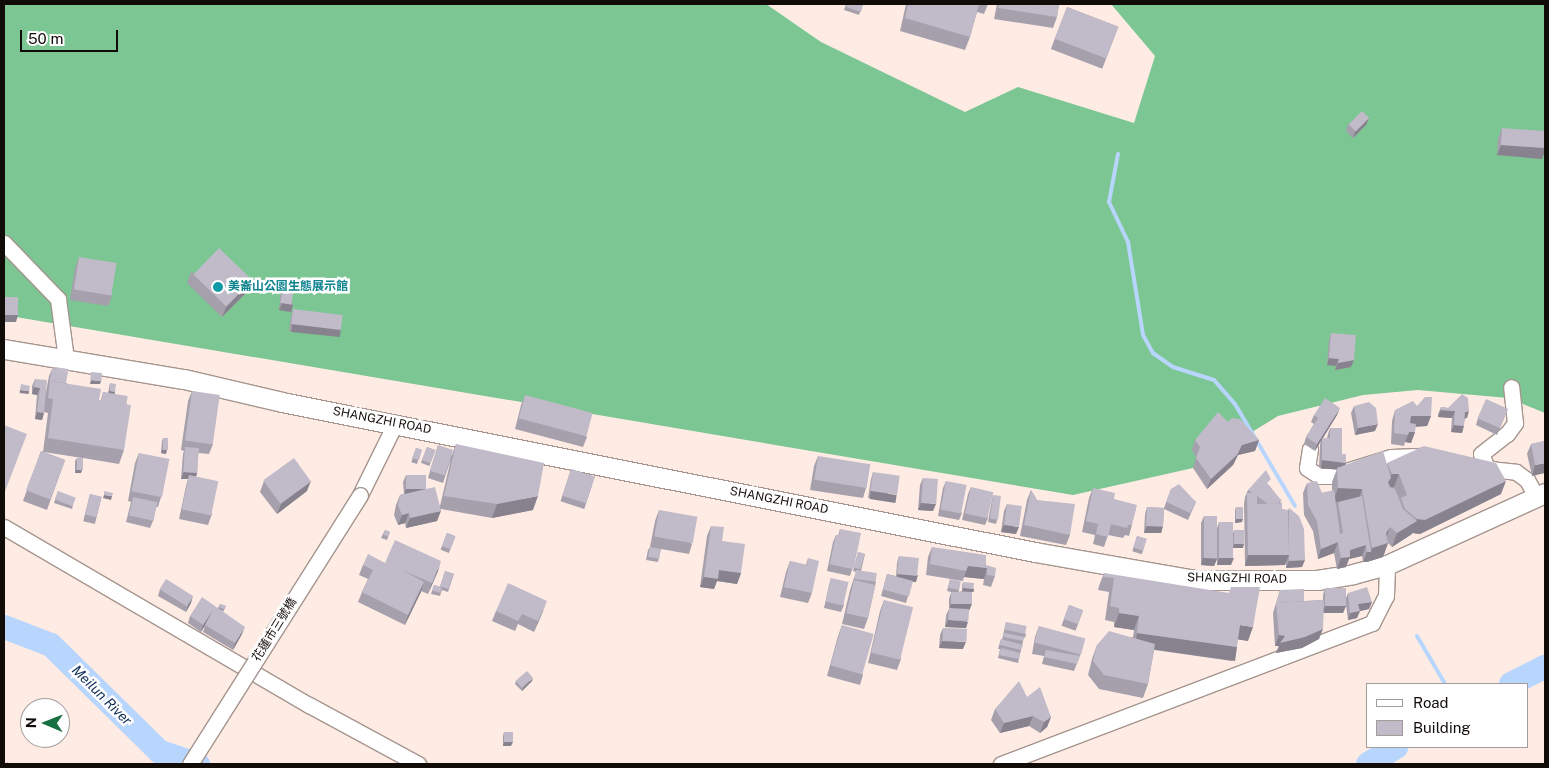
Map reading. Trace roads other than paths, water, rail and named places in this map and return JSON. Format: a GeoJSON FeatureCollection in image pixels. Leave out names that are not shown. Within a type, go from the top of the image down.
{"type":"FeatureCollection","features":[{"type":"Feature","properties":{"kind":"street"},"geometry":{"type":"LineString","coordinates":[[4,243],[58,299],[66,358]]}},
{"type":"Feature","properties":{"kind":"street","name":"SHANGZHI ROAD"},"geometry":{"type":"LineString","coordinates":[[4,349],[184,379],[395,424],[1167,577],[1228,582],[1317,580],[1387,565],[1541,495]]}},
{"type":"Feature","properties":{"kind":"street"},"geometry":{"type":"LineString","coordinates":[[1487,468],[1481,454],[1508,434],[1515,423],[1511,387]]}},
{"type":"Feature","properties":{"kind":"street","name":"花蓮市三號橋"},"geometry":{"type":"LineString","coordinates":[[190,764],[360,495],[395,424]]}},
{"type":"Feature","properties":{"kind":"street"},"geometry":{"type":"LineString","coordinates":[[1310,449],[1307,468],[1319,476],[1330,476],[1391,457],[1420,455],[1443,462]]}},
{"type":"Feature","properties":{"kind":"street"},"geometry":{"type":"LineString","coordinates":[[1468,466],[1525,471],[1541,495]]}},
{"type":"Feature","properties":{"kind":"street"},"geometry":{"type":"LineString","coordinates":[[4,527],[309,705],[418,764]]}},
{"type":"Feature","properties":{"kind":"street"},"geometry":{"type":"LineString","coordinates":[[1001,764],[1372,622],[1386,596],[1387,565]]}},
{"type":"Feature","properties":{"kind":"waterway"},"geometry":{"type":"LineString","coordinates":[[1118,154],[1109,202],[1128,242],[1143,335],[1153,353],[1173,367],[1214,380],[1235,404],[1295,506]]}},
{"type":"Feature","properties":{"kind":"waterway","name":"Meilun River"},"geometry":{"type":"LineString","coordinates":[[4,627],[51,645],[160,752],[198,764]]}},
{"type":"Feature","properties":{"kind":"waterway"},"geometry":{"type":"LineString","coordinates":[[1417,636],[1444,683]]}},
{"type":"Feature","properties":{"kind":"waterway","name":"Meilun River"},"geometry":{"type":"LineString","coordinates":[[1513,683],[1545,667]]}},
{"type":"Feature","properties":{"kind":"waterway","name":"Meilun River"},"geometry":{"type":"LineString","coordinates":[[1368,764],[1394,748]]}},
{"type":"Feature","properties":{"kind":"place","name":"美崙山公園生態展示館"},"geometry":{"type":"Point","coordinates":[218,287]}}]}
